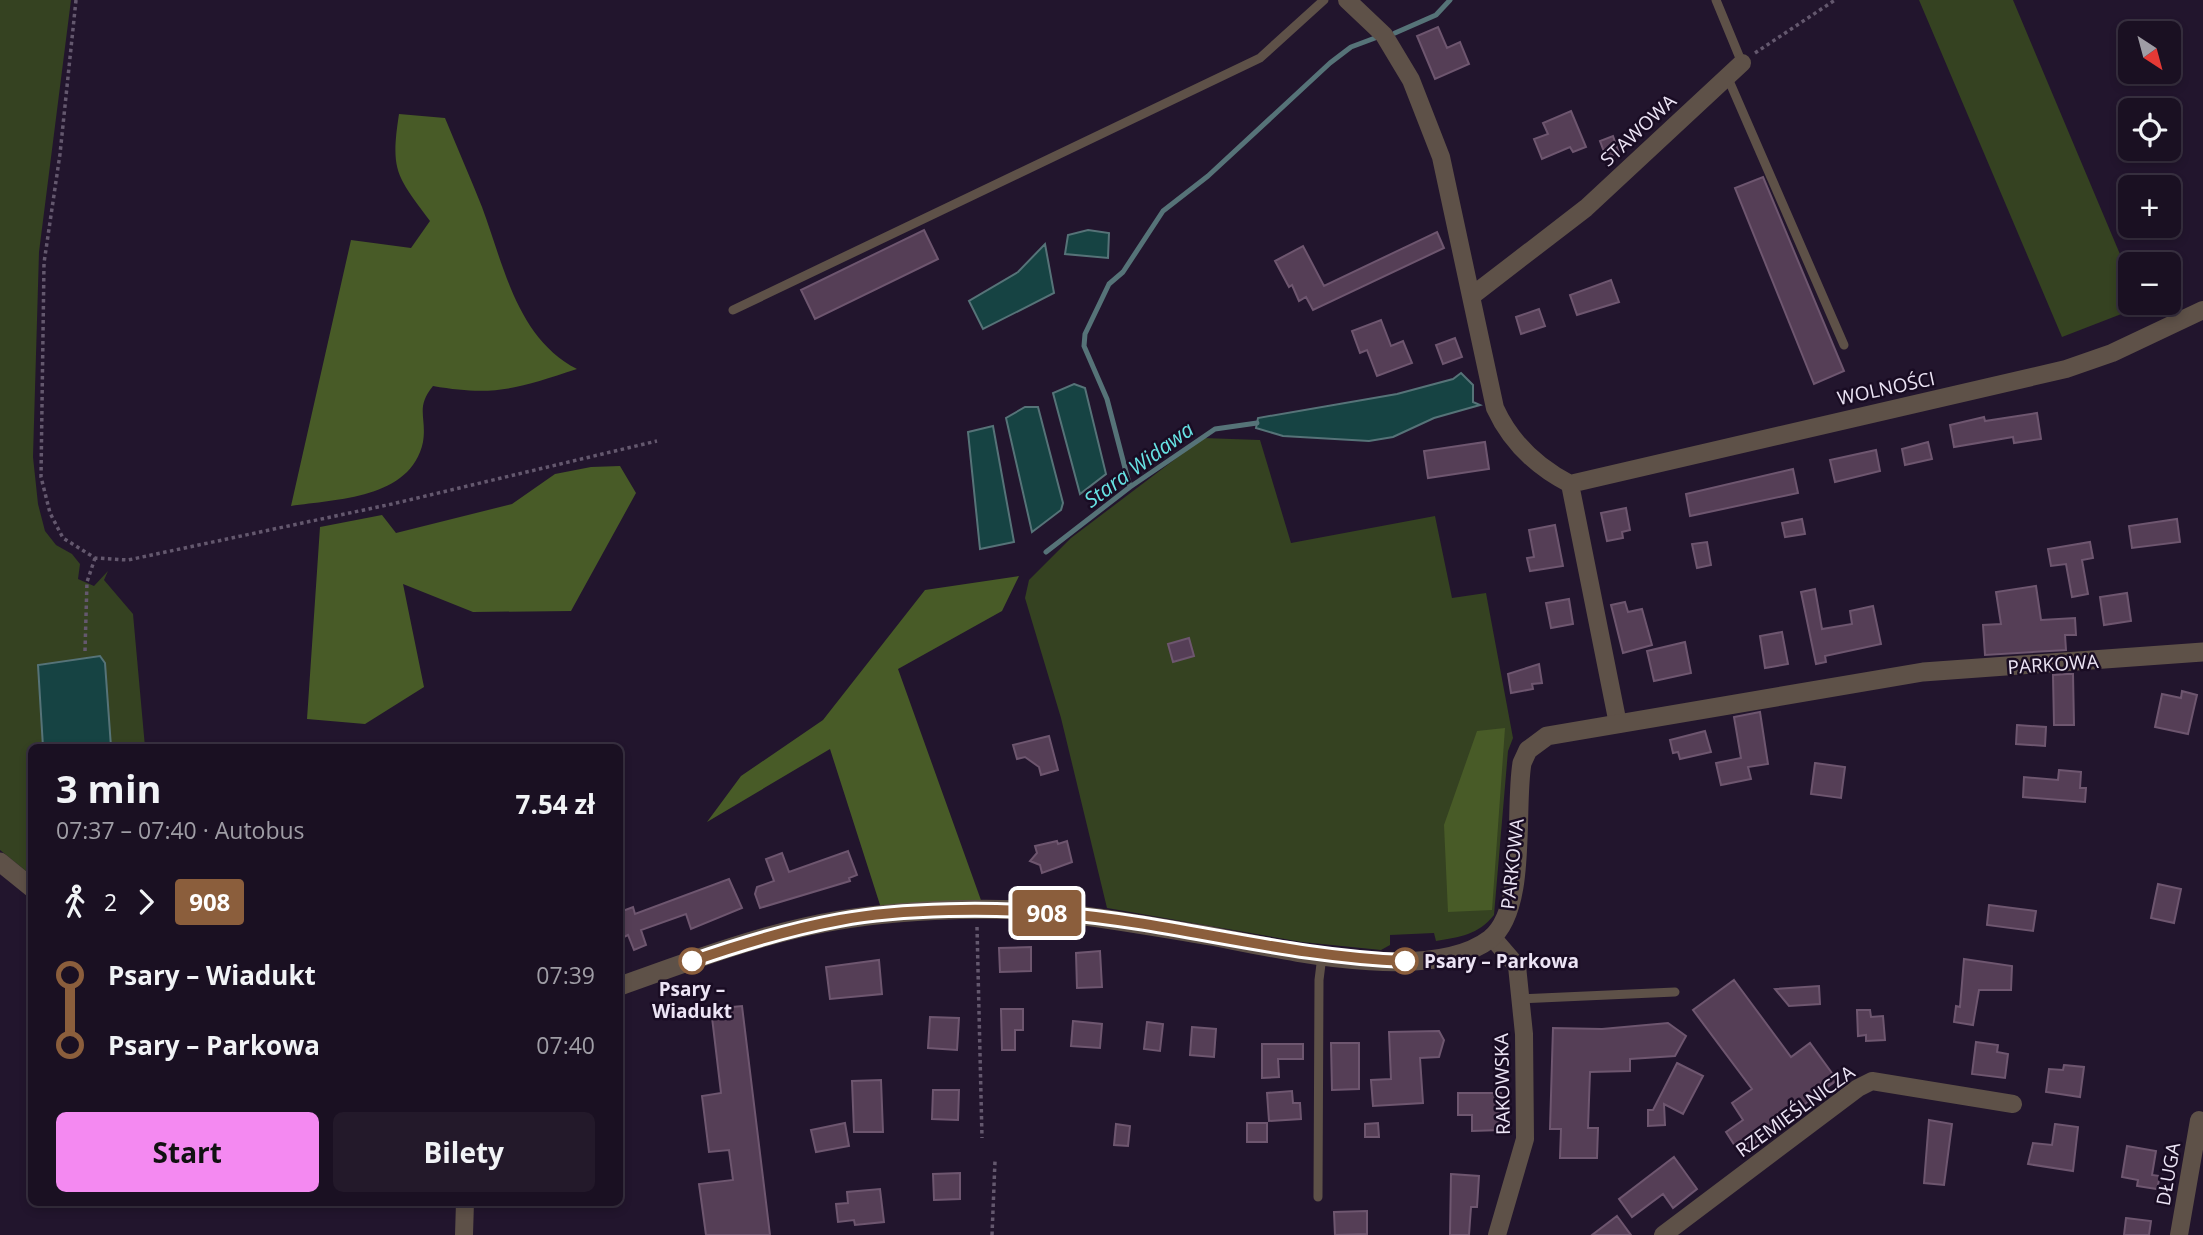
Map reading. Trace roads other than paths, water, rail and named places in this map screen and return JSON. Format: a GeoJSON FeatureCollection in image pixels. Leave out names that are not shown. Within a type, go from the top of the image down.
{"type":"FeatureCollection","features":[{"type":"Feature","properties":{"kind":"street"},"geometry":{"type":"LineString","coordinates":[[1347,0],[1384,35],[1412,80],[1441,158],[1473,295],[1487,378],[1500,419],[1516,442],[1545,471],[1570,484],[1618,724]]}},
{"type":"Feature","properties":{"kind":"street","name":"STAWOWA"},"geometry":{"type":"LineString","coordinates":[[1473,295],[1586,208],[1742,62]]}},
{"type":"Feature","properties":{"kind":"street","name":"WOLNOŚCI"},"geometry":{"type":"LineString","coordinates":[[1570,484],[2066,369],[2112,353],[2203,310]]}},
{"type":"Feature","properties":{"kind":"street","name":"PARKOWA"},"geometry":{"type":"LineString","coordinates":[[1492,937],[1501,927],[1512,902],[1520,779],[1528,750],[1539,741],[1557,733],[1923,672],[2203,652]]}},
{"type":"Feature","properties":{"kind":"street"},"geometry":{"type":"LineString","coordinates":[[0,863],[28,885]]}},
{"type":"Feature","properties":{"kind":"street"},"geometry":{"type":"LineString","coordinates":[[623,985],[739,945],[808,926],[883,915],[976,911],[1058,913],[1124,921],[1322,956],[1414,961],[1465,952],[1492,937]]}},
{"type":"Feature","properties":{"kind":"street","name":"RAKOWSKA"},"geometry":{"type":"LineString","coordinates":[[1492,937],[1517,966],[1525,1139],[1497,1235]]}},
{"type":"Feature","properties":{"kind":"street","name":"RZEMIEŚLNICZA"},"geometry":{"type":"LineString","coordinates":[[1663,1235],[1858,1088],[1872,1081],[2013,1104]]}},
{"type":"Feature","properties":{"kind":"street","name":"DŁUGA"},"geometry":{"type":"LineString","coordinates":[[2179,1235],[2199,1120]]}},
{"type":"Feature","properties":{"kind":"street"},"geometry":{"type":"LineString","coordinates":[[464,1235],[465,1206]]}},
{"type":"Feature","properties":{"kind":"lane"},"geometry":{"type":"LineString","coordinates":[[733,310],[1260,58],[1324,0]]}},
{"type":"Feature","properties":{"kind":"lane"},"geometry":{"type":"LineString","coordinates":[[1716,0],[1742,62]]}},
{"type":"Feature","properties":{"kind":"lane"},"geometry":{"type":"LineString","coordinates":[[1727,76],[1844,345]]}},
{"type":"Feature","properties":{"kind":"lane"},"geometry":{"type":"LineString","coordinates":[[1318,1197],[1319,980],[1322,956]]}},
{"type":"Feature","properties":{"kind":"lane"},"geometry":{"type":"LineString","coordinates":[[1520,999],[1675,992]]}},
{"type":"Feature","properties":{"kind":"waterway"},"geometry":{"type":"LineString","coordinates":[[1395,33],[1436,15],[1450,0]]}},
{"type":"Feature","properties":{"kind":"waterway"},"geometry":{"type":"LineString","coordinates":[[1130,487],[1107,399],[1084,346],[1085,334],[1109,284],[1123,272],[1163,211],[1208,176],[1330,63],[1351,47],[1375,38]]}},
{"type":"Feature","properties":{"kind":"waterway","name":"Stara Widawa"},"geometry":{"type":"LineString","coordinates":[[1046,552],[1130,487],[1215,429],[1257,423]]}},
{"type":"Feature","properties":{"kind":"place","name":"Psary – Wiadukt"},"geometry":{"type":"Point","coordinates":[692,961]}},
{"type":"Feature","properties":{"kind":"place","name":"Psary – Parkowa"},"geometry":{"type":"Point","coordinates":[1405,961]}}]}
